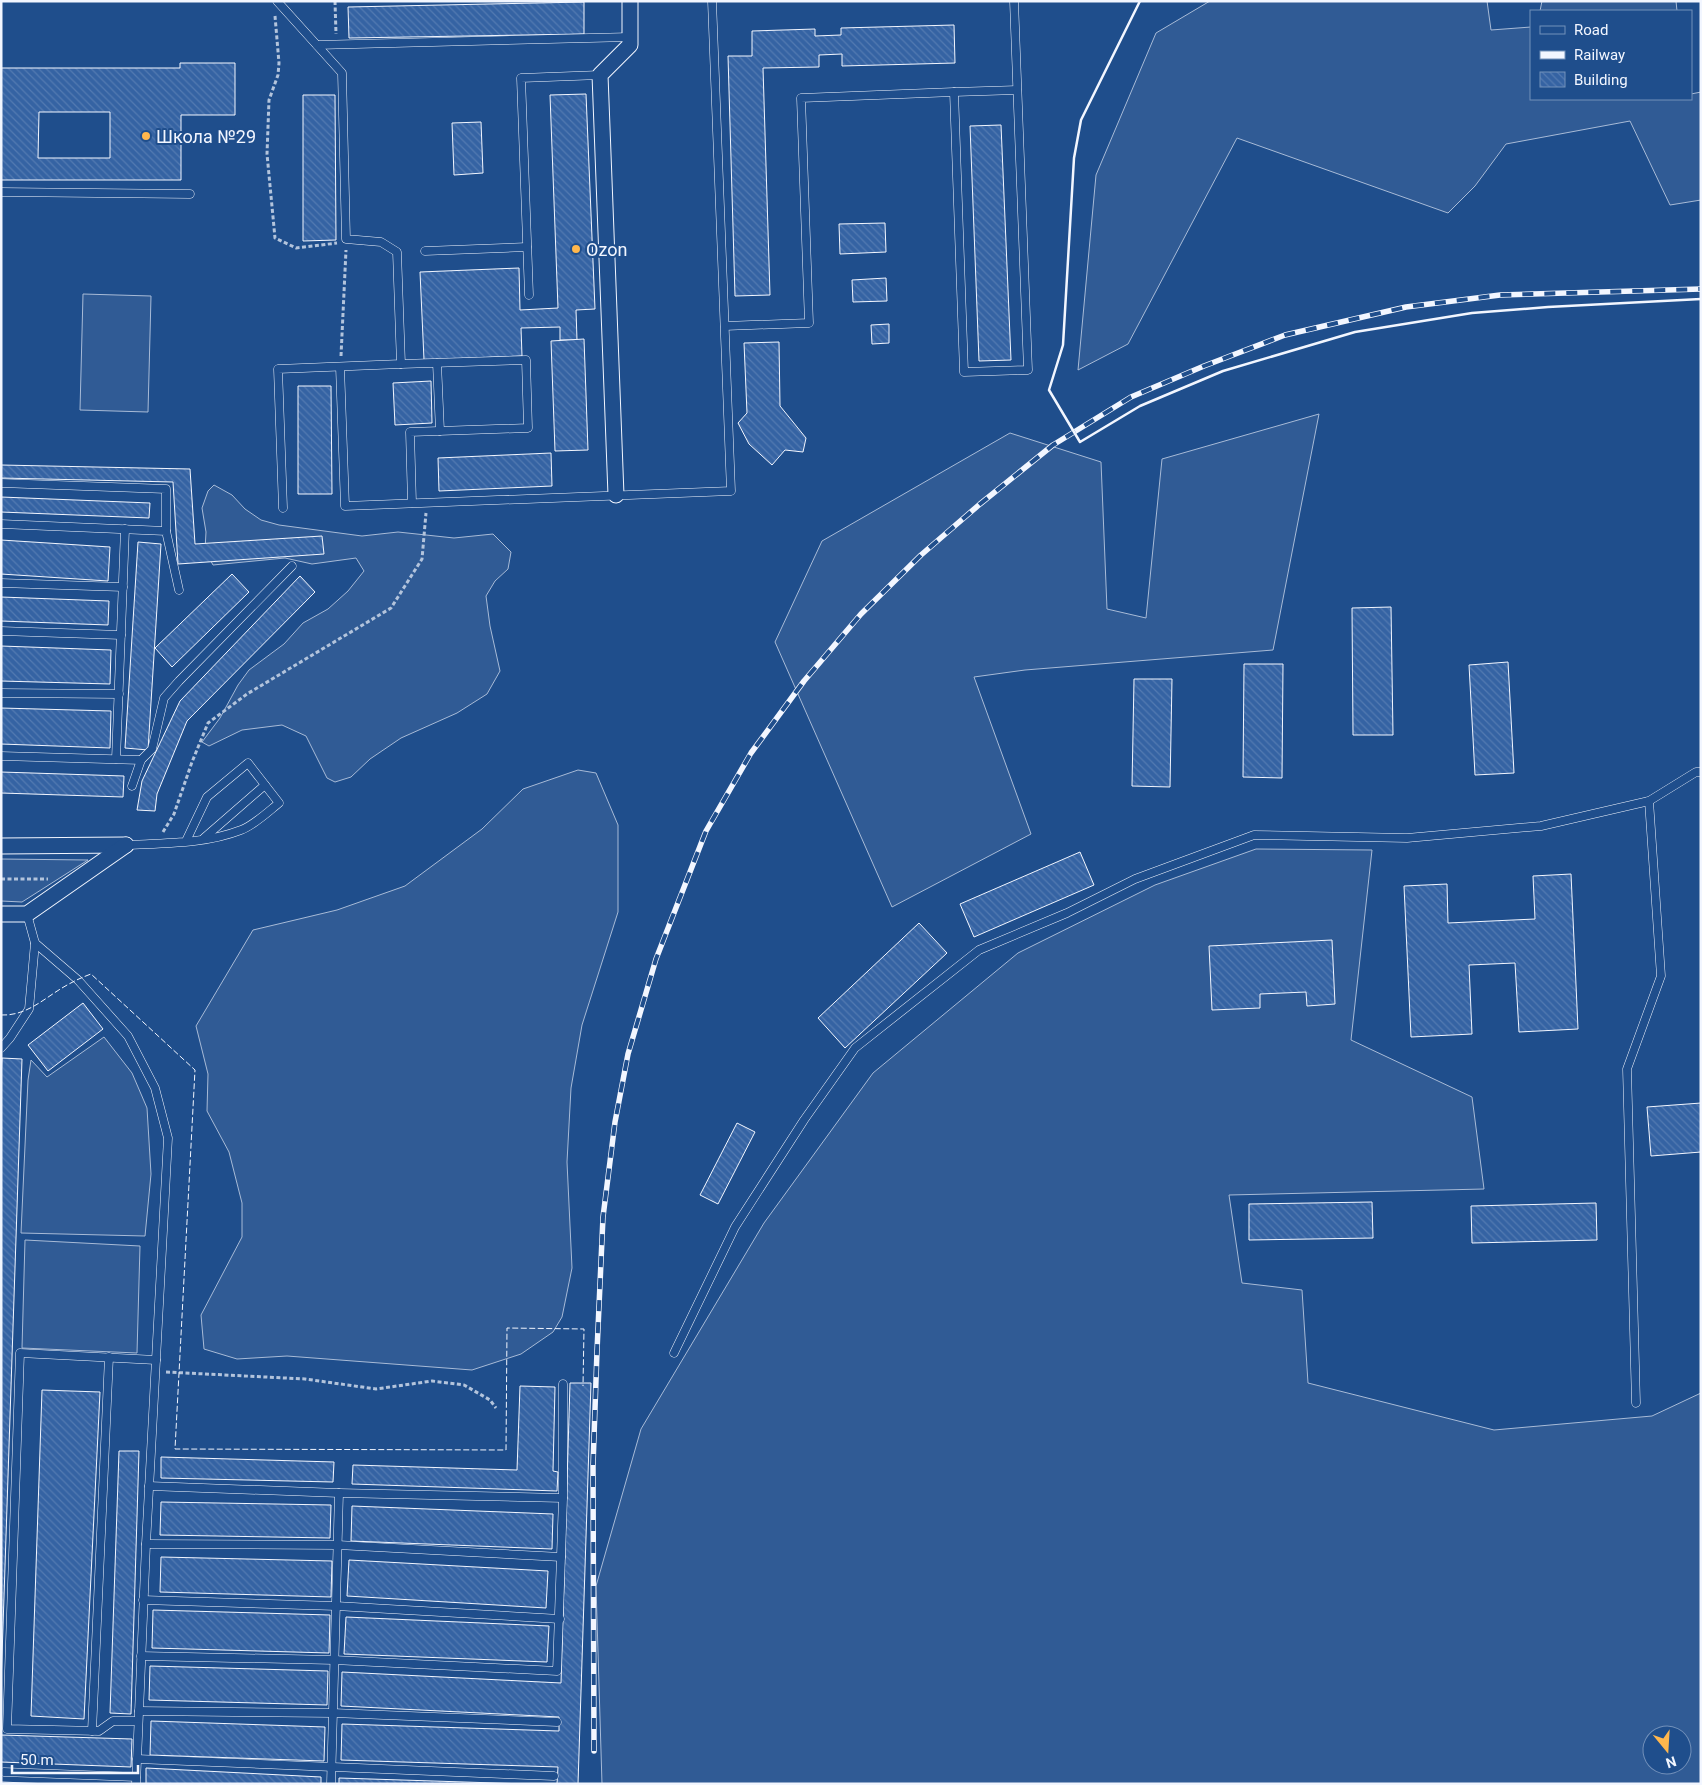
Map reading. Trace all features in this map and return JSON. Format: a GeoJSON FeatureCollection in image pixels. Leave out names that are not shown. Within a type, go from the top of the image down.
{"type":"FeatureCollection","features":[{"type":"Feature","properties":{"kind":"street"},"geometry":{"type":"LineString","coordinates":[[616,495],[600,75],[630,44],[630,1]]}},
{"type":"Feature","properties":{"kind":"street"},"geometry":{"type":"LineString","coordinates":[[1,846],[126,845]]}},
{"type":"Feature","properties":{"kind":"street"},"geometry":{"type":"LineString","coordinates":[[1,914],[27,914],[126,845]]}},
{"type":"Feature","properties":{"kind":"lane"},"geometry":{"type":"LineString","coordinates":[[340,367],[346,506],[731,491],[712,1]]}},
{"type":"Feature","properties":{"kind":"lane"},"geometry":{"type":"LineString","coordinates":[[954,92],[964,372],[1028,370],[1014,1]]}},
{"type":"Feature","properties":{"kind":"lane"},"geometry":{"type":"LineString","coordinates":[[276,5],[317,45],[342,73],[346,238],[381,242],[397,252],[401,364]]}},
{"type":"Feature","properties":{"kind":"lane"},"geometry":{"type":"LineString","coordinates":[[317,45],[630,37]]}},
{"type":"Feature","properties":{"kind":"lane"},"geometry":{"type":"LineString","coordinates":[[529,295],[521,78],[600,75]]}},
{"type":"Feature","properties":{"kind":"lane"},"geometry":{"type":"LineString","coordinates":[[724,326],[809,323],[801,98],[1017,90]]}},
{"type":"Feature","properties":{"kind":"lane"},"geometry":{"type":"LineString","coordinates":[[1,192],[190,194]]}},
{"type":"Feature","properties":{"kind":"lane"},"geometry":{"type":"LineString","coordinates":[[425,251],[527,247]]}},
{"type":"Feature","properties":{"kind":"lane"},"geometry":{"type":"LineString","coordinates":[[283,508],[278,369],[526,360],[528,428],[410,432],[412,503]]}},
{"type":"Feature","properties":{"kind":"lane"},"geometry":{"type":"LineString","coordinates":[[437,363],[440,431]]}},
{"type":"Feature","properties":{"kind":"lane"},"geometry":{"type":"LineString","coordinates":[[1,483],[166,489],[166,531],[179,590]]}},
{"type":"Feature","properties":{"kind":"lane"},"geometry":{"type":"LineString","coordinates":[[1,524],[166,531]]}},
{"type":"Feature","properties":{"kind":"lane"},"geometry":{"type":"LineString","coordinates":[[116,759],[125,529]]}},
{"type":"Feature","properties":{"kind":"lane"},"geometry":{"type":"LineString","coordinates":[[132,786],[141,760],[152,749],[164,698],[292,566]]}},
{"type":"Feature","properties":{"kind":"lane"},"geometry":{"type":"LineString","coordinates":[[1,583],[123,587]]}},
{"type":"Feature","properties":{"kind":"lane"},"geometry":{"type":"LineString","coordinates":[[1,631],[121,635]]}},
{"type":"Feature","properties":{"kind":"lane"},"geometry":{"type":"LineString","coordinates":[[1,693],[119,694]]}},
{"type":"Feature","properties":{"kind":"lane"},"geometry":{"type":"LineString","coordinates":[[1,756],[141,760]]}},
{"type":"Feature","properties":{"kind":"lane"},"geometry":{"type":"LineString","coordinates":[[126,845],[202,840],[243,830],[279,803],[248,763],[207,797],[186,841]]}},
{"type":"Feature","properties":{"kind":"lane"},"geometry":{"type":"LineString","coordinates":[[674,1353],[735,1227],[804,1120],[856,1048],[980,950],[1067,913],[1135,879],[1254,835],[1407,838],[1541,826],[1649,801],[1696,772],[1701,772]]}},
{"type":"Feature","properties":{"kind":"lane"},"geometry":{"type":"LineString","coordinates":[[202,840],[265,785]]}},
{"type":"Feature","properties":{"kind":"lane"},"geometry":{"type":"LineString","coordinates":[[1636,1403],[1627,1069],[1661,976],[1649,801]]}},
{"type":"Feature","properties":{"kind":"lane"},"geometry":{"type":"LineString","coordinates":[[1,1048],[29,1010],[35,943],[27,914]]}},
{"type":"Feature","properties":{"kind":"lane"},"geometry":{"type":"LineString","coordinates":[[4,1772],[136,1781],[143,1600],[168,1138],[156,1088],[128,1036],[78,980],[35,943]]}},
{"type":"Feature","properties":{"kind":"lane"},"geometry":{"type":"LineString","coordinates":[[138,1721],[113,1721],[98,1731],[8,1728],[20,1353],[156,1360]]}},
{"type":"Feature","properties":{"kind":"lane"},"geometry":{"type":"LineString","coordinates":[[92,1731],[109,1358]]}},
{"type":"Feature","properties":{"kind":"lane"},"geometry":{"type":"LineString","coordinates":[[141,1656],[334,1660],[557,1672],[563,1498],[564,1384]]}},
{"type":"Feature","properties":{"kind":"lane"},"geometry":{"type":"LineString","coordinates":[[149,1486],[339,1494],[563,1498]]}},
{"type":"Feature","properties":{"kind":"lane"},"geometry":{"type":"LineString","coordinates":[[331,1784],[339,1494]]}},
{"type":"Feature","properties":{"kind":"lane"},"geometry":{"type":"LineString","coordinates":[[146,1544],[338,1545],[561,1557]]}},
{"type":"Feature","properties":{"kind":"lane"},"geometry":{"type":"LineString","coordinates":[[143,1600],[336,1606],[560,1619]]}},
{"type":"Feature","properties":{"kind":"lane"},"geometry":{"type":"LineString","coordinates":[[139,1711],[333,1713],[557,1722]]}},
{"type":"Feature","properties":{"kind":"lane"},"geometry":{"type":"LineString","coordinates":[[137,1759],[554,1776]]}},
{"type":"Feature","properties":{"kind":"path"},"geometry":{"type":"LineString","coordinates":[[335,1],[336,45]]}},
{"type":"Feature","properties":{"kind":"path"},"geometry":{"type":"LineString","coordinates":[[276,5],[279,62],[278,75],[269,100],[266,154],[275,238],[296,248],[336,243],[346,238],[340,367]]}},
{"type":"Feature","properties":{"kind":"path"},"geometry":{"type":"LineString","coordinates":[[155,843],[174,814],[208,723],[247,694],[391,608],[422,559],[426,502]]}},
{"type":"Feature","properties":{"kind":"path"},"geometry":{"type":"LineString","coordinates":[[1,879],[51,879]]}},
{"type":"Feature","properties":{"kind":"path"},"geometry":{"type":"LineString","coordinates":[[155,1372],[304,1379],[376,1389],[432,1381],[464,1385],[490,1400],[496,1408]]}},
{"type":"Feature","properties":{"kind":"shaded area"},"geometry":{"type":"Polygon","coordinates":[[[1210,1],[1487,1],[1491,30],[1530,27],[1530,100],[1692,100],[1692,94],[1701,92],[1701,200],[1670,205],[1630,121],[1506,144],[1475,186],[1448,213],[1237,138],[1128,344],[1078,370],[1096,175],[1156,33],[1210,1]]]}},
{"type":"Feature","properties":{"kind":"shaded area"},"geometry":{"type":"Polygon","coordinates":[[[1542,1],[1676,1],[1677,10],[1540,10],[1542,1]]]}},
{"type":"Feature","properties":{"kind":"shaded area"},"geometry":{"type":"Polygon","coordinates":[[[83,294],[151,296],[148,412],[80,410],[83,294]]]}},
{"type":"Feature","properties":{"kind":"shaded area"},"geometry":{"type":"Polygon","coordinates":[[[1319,414],[1273,650],[1025,670],[974,677],[1031,834],[892,907],[775,642],[822,541],[1010,433],[1101,462],[1107,609],[1146,618],[1162,459],[1319,414]]]}},
{"type":"Feature","properties":{"kind":"shaded area"},"geometry":{"type":"Polygon","coordinates":[[[214,485],[232,495],[245,509],[261,520],[279,525],[362,536],[398,532],[454,538],[493,534],[511,552],[508,569],[495,581],[486,596],[490,626],[500,671],[487,694],[457,713],[401,738],[370,759],[351,777],[335,782],[327,778],[306,736],[282,725],[242,730],[209,746],[202,742],[220,718],[238,685],[249,670],[284,644],[303,623],[328,609],[348,591],[364,571],[356,558],[312,564],[285,558],[213,565],[205,550],[206,532],[202,508],[208,491],[214,485]]]}},
{"type":"Feature","properties":{"kind":"shaded area"},"geometry":{"type":"Polygon","coordinates":[[[578,770],[596,773],[618,825],[618,912],[582,1025],[571,1088],[567,1162],[572,1268],[562,1317],[553,1332],[521,1354],[472,1370],[287,1356],[237,1359],[204,1349],[201,1315],[242,1237],[242,1203],[229,1152],[207,1111],[208,1074],[196,1026],[253,930],[337,910],[405,886],[482,829],[523,789],[578,770]]]}},
{"type":"Feature","properties":{"kind":"shaded area"},"geometry":{"type":"Polygon","coordinates":[[[1256,849],[1372,850],[1351,1040],[1472,1097],[1484,1189],[1229,1195],[1242,1283],[1302,1290],[1308,1383],[1494,1430],[1652,1416],[1701,1393],[1701,1784],[602,1784],[596,1586],[641,1429],[764,1223],[873,1073],[1018,953],[1155,885],[1256,849]]]}},
{"type":"Feature","properties":{"kind":"shaded area"},"geometry":{"type":"Polygon","coordinates":[[[1,859],[88,860],[22,902],[1,901],[1,859]]]}},
{"type":"Feature","properties":{"kind":"shaded area"},"geometry":{"type":"Polygon","coordinates":[[[104,1037],[132,1073],[147,1108],[151,1174],[145,1236],[21,1233],[28,1080],[31,1060],[47,1077],[104,1037]]]}},
{"type":"Feature","properties":{"kind":"shaded area"},"geometry":{"type":"Polygon","coordinates":[[[25,1240],[140,1246],[137,1353],[22,1348],[25,1240]]]}},
{"type":"Feature","properties":{"kind":"building"},"geometry":{"type":"Polygon","coordinates":[[[584,2],[584,34],[349,38],[348,7],[584,2]]]}},
{"type":"Feature","properties":{"kind":"building"},"geometry":{"type":"Polygon","coordinates":[[[954,25],[955,63],[842,66],[842,54],[819,55],[819,67],[763,68],[770,295],[735,296],[728,56],[752,56],[752,31],[815,29],[815,36],[841,35],[841,28],[954,25]]]}},
{"type":"Feature","properties":{"kind":"building","name":"Школа №29"},"geometry":{"type":"Polygon","coordinates":[[[180,63],[235,63],[235,115],[181,115],[181,180],[1,180],[1,68],[180,68],[180,63]],[[39,112],[38,158],[110,158],[110,112],[39,112]]]}},
{"type":"Feature","properties":{"kind":"building"},"geometry":{"type":"Polygon","coordinates":[[[586,94],[595,309],[576,310],[577,340],[560,340],[560,327],[521,328],[522,356],[424,360],[420,272],[519,268],[520,310],[558,308],[550,95],[586,94]]]}},
{"type":"Feature","properties":{"kind":"building"},"geometry":{"type":"Polygon","coordinates":[[[303,95],[335,95],[336,240],[303,241],[303,95]]]}},
{"type":"Feature","properties":{"kind":"building"},"geometry":{"type":"Polygon","coordinates":[[[481,122],[483,173],[454,175],[452,123],[481,122]]]}},
{"type":"Feature","properties":{"kind":"building"},"geometry":{"type":"Polygon","coordinates":[[[1001,125],[1011,360],[979,361],[970,126],[1001,125]]]}},
{"type":"Feature","properties":{"kind":"building"},"geometry":{"type":"Polygon","coordinates":[[[885,223],[886,252],[840,254],[839,224],[885,223]]]}},
{"type":"Feature","properties":{"kind":"building"},"geometry":{"type":"Polygon","coordinates":[[[886,278],[887,301],[853,302],[852,280],[886,278]]]}},
{"type":"Feature","properties":{"kind":"building"},"geometry":{"type":"Polygon","coordinates":[[[889,324],[889,343],[872,344],[871,325],[889,324]]]}},
{"type":"Feature","properties":{"kind":"building"},"geometry":{"type":"Polygon","coordinates":[[[584,339],[588,450],[555,451],[551,341],[584,339]]]}},
{"type":"Feature","properties":{"kind":"building"},"geometry":{"type":"Polygon","coordinates":[[[779,342],[780,406],[806,438],[803,452],[785,450],[772,465],[749,444],[738,423],[747,413],[744,343],[779,342]]]}},
{"type":"Feature","properties":{"kind":"building"},"geometry":{"type":"Polygon","coordinates":[[[431,381],[432,423],[395,425],[393,383],[431,381]]]}},
{"type":"Feature","properties":{"kind":"building"},"geometry":{"type":"Polygon","coordinates":[[[298,386],[331,386],[332,494],[298,494],[298,386]]]}},
{"type":"Feature","properties":{"kind":"building"},"geometry":{"type":"Polygon","coordinates":[[[551,453],[552,486],[439,491],[438,458],[551,453]]]}},
{"type":"Feature","properties":{"kind":"building"},"geometry":{"type":"Polygon","coordinates":[[[1,465],[190,469],[195,544],[322,536],[324,554],[178,564],[173,482],[1,478],[1,465]]]}},
{"type":"Feature","properties":{"kind":"building"},"geometry":{"type":"Polygon","coordinates":[[[1,497],[150,503],[149,518],[1,512],[1,497]]]}},
{"type":"Feature","properties":{"kind":"building"},"geometry":{"type":"Polygon","coordinates":[[[1,540],[110,547],[108,581],[1,574],[1,540]]]}},
{"type":"Feature","properties":{"kind":"building"},"geometry":{"type":"Polygon","coordinates":[[[138,542],[161,544],[148,750],[125,748],[138,542]]]}},
{"type":"Feature","properties":{"kind":"building"},"geometry":{"type":"Polygon","coordinates":[[[232,574],[249,592],[172,667],[155,648],[232,574]]]}},
{"type":"Feature","properties":{"kind":"building"},"geometry":{"type":"Polygon","coordinates":[[[300,576],[315,592],[187,721],[157,794],[155,811],[137,810],[142,781],[180,701],[300,576]]]}},
{"type":"Feature","properties":{"kind":"building"},"geometry":{"type":"Polygon","coordinates":[[[1,597],[109,601],[108,625],[1,621],[1,597]]]}},
{"type":"Feature","properties":{"kind":"building"},"geometry":{"type":"Polygon","coordinates":[[[1391,607],[1393,735],[1353,735],[1352,608],[1391,607]]]}},
{"type":"Feature","properties":{"kind":"building"},"geometry":{"type":"Polygon","coordinates":[[[1,646],[111,650],[110,684],[1,681],[1,646]]]}},
{"type":"Feature","properties":{"kind":"building"},"geometry":{"type":"Polygon","coordinates":[[[1508,662],[1514,773],[1475,775],[1469,665],[1508,662]]]}},
{"type":"Feature","properties":{"kind":"building"},"geometry":{"type":"Polygon","coordinates":[[[1244,664],[1283,664],[1282,778],[1243,777],[1244,664]]]}},
{"type":"Feature","properties":{"kind":"building"},"geometry":{"type":"Polygon","coordinates":[[[1134,679],[1172,679],[1170,787],[1132,786],[1134,679]]]}},
{"type":"Feature","properties":{"kind":"building"},"geometry":{"type":"Polygon","coordinates":[[[1,708],[111,711],[110,748],[1,744],[1,708]]]}},
{"type":"Feature","properties":{"kind":"building"},"geometry":{"type":"Polygon","coordinates":[[[1,772],[124,776],[123,797],[1,793],[1,772]]]}},
{"type":"Feature","properties":{"kind":"building"},"geometry":{"type":"Polygon","coordinates":[[[1080,852],[1094,885],[974,937],[960,904],[1080,852]]]}},
{"type":"Feature","properties":{"kind":"building"},"geometry":{"type":"Polygon","coordinates":[[[1571,874],[1578,1029],[1519,1032],[1515,963],[1469,965],[1472,1034],[1411,1037],[1404,886],[1447,884],[1448,923],[1535,919],[1533,876],[1571,874]]]}},
{"type":"Feature","properties":{"kind":"building"},"geometry":{"type":"Polygon","coordinates":[[[919,923],[947,953],[845,1048],[818,1018],[919,923]]]}},
{"type":"Feature","properties":{"kind":"building"},"geometry":{"type":"Polygon","coordinates":[[[1332,940],[1335,1004],[1307,1006],[1306,992],[1260,994],[1260,1008],[1212,1010],[1209,946],[1332,940]]]}},
{"type":"Feature","properties":{"kind":"building"},"geometry":{"type":"Polygon","coordinates":[[[83,1003],[103,1029],[48,1071],[28,1045],[83,1003]]]}},
{"type":"Feature","properties":{"kind":"building"},"geometry":{"type":"Polygon","coordinates":[[[2,1058],[22,1059],[1,1686],[1,1078],[2,1058]]]}},
{"type":"Feature","properties":{"kind":"building"},"geometry":{"type":"Polygon","coordinates":[[[1701,1103],[1701,1152],[1651,1156],[1647,1107],[1701,1103]]]}},
{"type":"Feature","properties":{"kind":"building"},"geometry":{"type":"Polygon","coordinates":[[[737,1123],[755,1132],[718,1204],[700,1195],[737,1123]]]}},
{"type":"Feature","properties":{"kind":"building"},"geometry":{"type":"Polygon","coordinates":[[[1372,1202],[1373,1238],[1249,1240],[1249,1204],[1372,1202]]]}},
{"type":"Feature","properties":{"kind":"building"},"geometry":{"type":"Polygon","coordinates":[[[1596,1203],[1597,1240],[1472,1243],[1471,1206],[1596,1203]]]}},
{"type":"Feature","properties":{"kind":"building"},"geometry":{"type":"Polygon","coordinates":[[[570,1383],[591,1383],[578,1784],[557,1784],[558,1767],[341,1760],[342,1724],[559,1731],[559,1717],[341,1706],[342,1672],[561,1683],[570,1383]]]}},
{"type":"Feature","properties":{"kind":"building"},"geometry":{"type":"Polygon","coordinates":[[[520,1386],[555,1387],[553,1471],[558,1472],[557,1491],[352,1484],[353,1465],[517,1470],[520,1386]]]}},
{"type":"Feature","properties":{"kind":"building"},"geometry":{"type":"Polygon","coordinates":[[[42,1390],[100,1392],[84,1719],[31,1716],[42,1390]]]}},
{"type":"Feature","properties":{"kind":"building"},"geometry":{"type":"Polygon","coordinates":[[[119,1451],[139,1451],[131,1714],[110,1713],[119,1451]]]}},
{"type":"Feature","properties":{"kind":"building"},"geometry":{"type":"Polygon","coordinates":[[[161,1457],[334,1462],[333,1482],[161,1478],[161,1457]]]}},
{"type":"Feature","properties":{"kind":"building"},"geometry":{"type":"Polygon","coordinates":[[[161,1502],[331,1505],[330,1538],[160,1535],[161,1502]]]}},
{"type":"Feature","properties":{"kind":"building"},"geometry":{"type":"Polygon","coordinates":[[[352,1506],[553,1514],[552,1549],[351,1541],[352,1506]]]}},
{"type":"Feature","properties":{"kind":"building"},"geometry":{"type":"Polygon","coordinates":[[[161,1557],[332,1561],[331,1597],[160,1592],[161,1557]]]}},
{"type":"Feature","properties":{"kind":"building"},"geometry":{"type":"Polygon","coordinates":[[[349,1560],[548,1571],[546,1608],[347,1596],[349,1560]]]}},
{"type":"Feature","properties":{"kind":"building"},"geometry":{"type":"Polygon","coordinates":[[[153,1610],[330,1615],[329,1653],[152,1648],[153,1610]]]}},
{"type":"Feature","properties":{"kind":"building"},"geometry":{"type":"Polygon","coordinates":[[[346,1617],[549,1626],[547,1662],[344,1654],[346,1617]]]}},
{"type":"Feature","properties":{"kind":"building"},"geometry":{"type":"Polygon","coordinates":[[[150,1666],[328,1671],[327,1705],[149,1700],[150,1666]]]}},
{"type":"Feature","properties":{"kind":"building"},"geometry":{"type":"Polygon","coordinates":[[[151,1721],[325,1727],[324,1761],[150,1755],[151,1721]]]}},
{"type":"Feature","properties":{"kind":"building"},"geometry":{"type":"Polygon","coordinates":[[[1,1735],[132,1739],[131,1767],[1,1762],[1,1735]]]}},
{"type":"Feature","properties":{"kind":"building"},"geometry":{"type":"Polygon","coordinates":[[[146,1768],[321,1777],[321,1784],[146,1784],[146,1768]]]}},
{"type":"Feature","properties":{"kind":"building"},"geometry":{"type":"Polygon","coordinates":[[[339,1778],[527,1784],[339,1784],[339,1778]]]}},
{"type":"Feature","properties":{"kind":"building"},"geometry":{"type":"Polygon","coordinates":[[[1,1782],[50,1784],[1,1784],[1,1782]]]}},
{"type":"Feature","properties":{"kind":"railway"},"geometry":{"type":"LineString","coordinates":[[594,1751],[593,1466],[603,1217],[615,1122],[628,1054],[656,959],[706,831],[751,753],[804,681],[861,614],[921,555],[1053,445],[1131,397],[1285,335],[1406,307],[1500,295],[1701,289]]}},
{"type":"Feature","properties":{"kind":"fence"},"geometry":{"type":"LineString","coordinates":[[1,1015],[29,1009],[69,984],[91,974],[195,1070],[175,1449],[506,1450],[507,1328],[584,1329],[583,1386]]}},
{"type":"Feature","properties":{"kind":"wall"},"geometry":{"type":"LineString","coordinates":[[1140,1],[1081,120],[1074,158],[1063,345],[1049,390],[1080,442],[1140,406],[1223,371],[1355,332],[1472,313],[1701,299]]}},
{"type":"Feature","properties":{"kind":"place","name":"Школа №29"},"geometry":{"type":"Point","coordinates":[146,136]}},
{"type":"Feature","properties":{"kind":"place","name":"Ozon"},"geometry":{"type":"Point","coordinates":[576,249]}}]}
